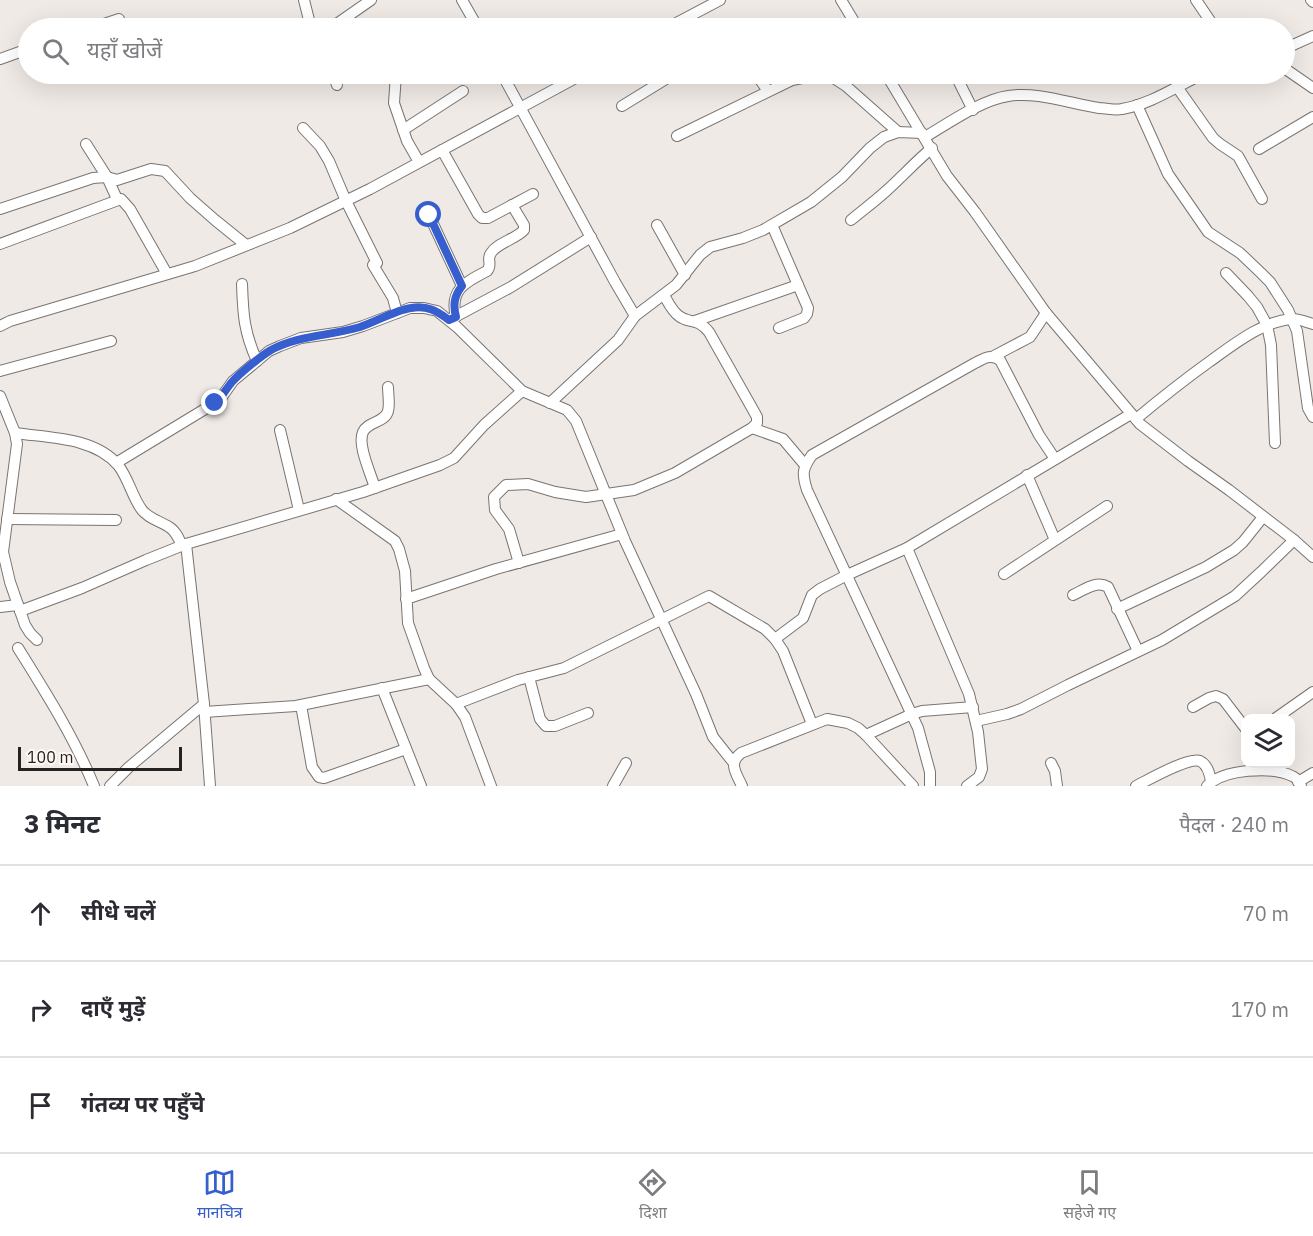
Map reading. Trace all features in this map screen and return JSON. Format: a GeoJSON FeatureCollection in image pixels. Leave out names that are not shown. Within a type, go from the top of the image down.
{"type":"FeatureCollection","features":[{"type":"Feature","properties":{"kind":"street"},"geometry":{"type":"LineString","coordinates":[[304,0],[308,18]]}},
{"type":"Feature","properties":{"kind":"street"},"geometry":{"type":"LineString","coordinates":[[345,18],[371,0]]}},
{"type":"Feature","properties":{"kind":"street"},"geometry":{"type":"LineString","coordinates":[[462,0],[472,18]]}},
{"type":"Feature","properties":{"kind":"street"},"geometry":{"type":"LineString","coordinates":[[686,18],[720,0]]}},
{"type":"Feature","properties":{"kind":"street"},"geometry":{"type":"LineString","coordinates":[[841,0],[852,18]]}},
{"type":"Feature","properties":{"kind":"street"},"geometry":{"type":"LineString","coordinates":[[1196,0],[1208,18]]}},
{"type":"Feature","properties":{"kind":"street"},"geometry":{"type":"LineString","coordinates":[[1295,44],[1313,36]]}},
{"type":"Feature","properties":{"kind":"street"},"geometry":{"type":"LineString","coordinates":[[0,59],[18,53]]}},
{"type":"Feature","properties":{"kind":"street"},"geometry":{"type":"LineString","coordinates":[[1295,76],[1313,88]]}},
{"type":"Feature","properties":{"kind":"street"},"geometry":{"type":"LineString","coordinates":[[395,84],[394,103],[407,141],[419,162]]}},
{"type":"Feature","properties":{"kind":"street"},"geometry":{"type":"LineString","coordinates":[[507,84],[635,316]]}},
{"type":"Feature","properties":{"kind":"street"},"geometry":{"type":"LineString","coordinates":[[0,326],[10,321],[195,266],[290,228],[346,201],[564,84]]}},
{"type":"Feature","properties":{"kind":"street"},"geometry":{"type":"LineString","coordinates":[[622,106],[658,84]]}},
{"type":"Feature","properties":{"kind":"street"},"geometry":{"type":"LineString","coordinates":[[763,84],[768,91]]}},
{"type":"Feature","properties":{"kind":"street"},"geometry":{"type":"LineString","coordinates":[[677,136],[783,84]]}},
{"type":"Feature","properties":{"kind":"street"},"geometry":{"type":"LineString","coordinates":[[843,84],[898,132]]}},
{"type":"Feature","properties":{"kind":"street"},"geometry":{"type":"LineString","coordinates":[[892,84],[947,176],[1046,312],[1140,424],[1294,540],[1313,558]]}},
{"type":"Feature","properties":{"kind":"street"},"geometry":{"type":"LineString","coordinates":[[960,84],[973,110]]}},
{"type":"Feature","properties":{"kind":"street"},"geometry":{"type":"LineString","coordinates":[[550,403],[618,340],[635,316],[676,285],[700,255],[710,248],[772,225],[811,202],[842,177],[884,137],[898,132],[924,135],[981,105],[1008,96],[1031,96],[1083,106],[1121,110],[1183,84]]}},
{"type":"Feature","properties":{"kind":"street"},"geometry":{"type":"LineString","coordinates":[[1177,87],[1213,138],[1238,156],[1262,199]]}},
{"type":"Feature","properties":{"kind":"street"},"geometry":{"type":"LineString","coordinates":[[403,130],[463,91]]}},
{"type":"Feature","properties":{"kind":"street"},"geometry":{"type":"LineString","coordinates":[[1137,105],[1168,174],[1208,232],[1240,253],[1266,278],[1292,318],[1297,331],[1308,408],[1313,417]]}},
{"type":"Feature","properties":{"kind":"street"},"geometry":{"type":"LineString","coordinates":[[1259,149],[1313,117]]}},
{"type":"Feature","properties":{"kind":"street"},"geometry":{"type":"LineString","coordinates":[[303,128],[320,146],[329,161],[375,264],[393,298],[397,313]]}},
{"type":"Feature","properties":{"kind":"street"},"geometry":{"type":"LineString","coordinates":[[86,144],[107,177],[117,199]]}},
{"type":"Feature","properties":{"kind":"street"},"geometry":{"type":"LineString","coordinates":[[851,220],[883,194],[932,148]]}},
{"type":"Feature","properties":{"kind":"street"},"geometry":{"type":"LineString","coordinates":[[442,150],[477,214],[482,218],[488,218],[533,194]]}},
{"type":"Feature","properties":{"kind":"street"},"geometry":{"type":"LineString","coordinates":[[0,209],[93,178],[121,179],[151,169],[165,171],[190,198],[246,245]]}},
{"type":"Feature","properties":{"kind":"street"},"geometry":{"type":"LineString","coordinates":[[0,244],[121,199],[130,209],[167,274]]}},
{"type":"Feature","properties":{"kind":"street"},"geometry":{"type":"LineString","coordinates":[[452,318],[457,292],[462,286],[490,268],[490,254],[494,249],[524,230],[524,225],[512,205]]}},
{"type":"Feature","properties":{"kind":"street"},"geometry":{"type":"LineString","coordinates":[[429,215],[462,286]]}},
{"type":"Feature","properties":{"kind":"street"},"geometry":{"type":"LineString","coordinates":[[657,225],[685,275]]}},
{"type":"Feature","properties":{"kind":"street"},"geometry":{"type":"LineString","coordinates":[[772,225],[808,308],[804,318],[779,328]]}},
{"type":"Feature","properties":{"kind":"street"},"geometry":{"type":"LineString","coordinates":[[452,318],[511,287],[591,237]]}},
{"type":"Feature","properties":{"kind":"street"},"geometry":{"type":"LineString","coordinates":[[1226,273],[1257,307],[1267,325],[1271,345],[1275,443]]}},
{"type":"Feature","properties":{"kind":"street"},"geometry":{"type":"LineString","coordinates":[[242,284],[247,336],[257,361]]}},
{"type":"Feature","properties":{"kind":"street"},"geometry":{"type":"LineString","coordinates":[[695,321],[798,285]]}},
{"type":"Feature","properties":{"kind":"street"},"geometry":{"type":"LineString","coordinates":[[519,563],[509,529],[495,510],[494,497],[506,485],[528,484],[555,492],[586,497],[634,490],[675,473],[757,423],[757,417],[709,332],[695,321],[680,317],[664,296]]}},
{"type":"Feature","properties":{"kind":"street"},"geometry":{"type":"LineString","coordinates":[[116,463],[215,403],[233,381],[269,351],[301,338],[343,332],[363,326],[410,308],[437,311],[452,318],[522,391],[567,410],[576,421],[622,534],[696,694],[713,737],[733,762],[742,786]]}},
{"type":"Feature","properties":{"kind":"street"},"geometry":{"type":"LineString","coordinates":[[930,786],[930,772],[918,728],[807,490],[803,477],[805,465],[812,455],[975,363],[1030,337],[1046,312]]}},
{"type":"Feature","properties":{"kind":"street"},"geometry":{"type":"LineString","coordinates":[[775,639],[803,618],[812,595],[820,589],[907,548],[1027,475],[1133,416],[1225,350],[1267,325],[1292,318],[1313,324]]}},
{"type":"Feature","properties":{"kind":"street"},"geometry":{"type":"LineString","coordinates":[[0,371],[111,341]]}},
{"type":"Feature","properties":{"kind":"street"},"geometry":{"type":"LineString","coordinates":[[994,356],[1000,360],[1039,435],[1055,459]]}},
{"type":"Feature","properties":{"kind":"street"},"geometry":{"type":"LineString","coordinates":[[375,488],[361,442],[362,433],[386,415],[389,409],[388,387]]}},
{"type":"Feature","properties":{"kind":"street"},"geometry":{"type":"LineString","coordinates":[[0,606],[19,608],[81,588],[184,545],[375,488],[440,465],[454,458],[484,425],[522,391]]}},
{"type":"Feature","properties":{"kind":"street"},"geometry":{"type":"LineString","coordinates":[[0,396],[17,444],[11,496],[4,526],[3,552],[25,625],[37,640]]}},
{"type":"Feature","properties":{"kind":"street"},"geometry":{"type":"LineString","coordinates":[[752,428],[783,439],[805,465]]}},
{"type":"Feature","properties":{"kind":"street"},"geometry":{"type":"LineString","coordinates":[[280,430],[300,510]]}},
{"type":"Feature","properties":{"kind":"street"},"geometry":{"type":"LineString","coordinates":[[15,433],[81,442],[111,458],[129,483],[143,512],[169,527],[184,545],[204,708],[210,786]]}},
{"type":"Feature","properties":{"kind":"street"},"geometry":{"type":"LineString","coordinates":[[1027,475],[1055,540]]}},
{"type":"Feature","properties":{"kind":"street"},"geometry":{"type":"LineString","coordinates":[[336,499],[395,541],[405,571],[408,623],[424,668],[429,679],[456,704],[465,717],[491,786]]}},
{"type":"Feature","properties":{"kind":"street"},"geometry":{"type":"LineString","coordinates":[[1004,574],[1107,506]]}},
{"type":"Feature","properties":{"kind":"street"},"geometry":{"type":"LineString","coordinates":[[1117,609],[1206,567],[1234,550],[1263,517]]}},
{"type":"Feature","properties":{"kind":"street"},"geometry":{"type":"LineString","coordinates":[[4,526],[116,520]]}},
{"type":"Feature","properties":{"kind":"street"},"geometry":{"type":"LineString","coordinates":[[406,599],[519,563],[622,534]]}},
{"type":"Feature","properties":{"kind":"street"},"geometry":{"type":"LineString","coordinates":[[976,720],[1020,710],[1162,640],[1235,596],[1294,540]]}},
{"type":"Feature","properties":{"kind":"street"},"geometry":{"type":"LineString","coordinates":[[907,548],[973,706],[982,769],[979,777],[967,786]]}},
{"type":"Feature","properties":{"kind":"street"},"geometry":{"type":"LineString","coordinates":[[1073,595],[1096,584],[1108,587],[1138,651]]}},
{"type":"Feature","properties":{"kind":"street"},"geometry":{"type":"LineString","coordinates":[[456,704],[530,677],[564,668],[709,596],[765,629],[775,639],[783,651],[812,724]]}},
{"type":"Feature","properties":{"kind":"street"},"geometry":{"type":"LineString","coordinates":[[18,648],[63,722],[83,759],[94,786]]}},
{"type":"Feature","properties":{"kind":"street"},"geometry":{"type":"LineString","coordinates":[[530,677],[540,719],[546,726],[555,726],[588,713]]}},
{"type":"Feature","properties":{"kind":"street"},"geometry":{"type":"LineString","coordinates":[[110,786],[129,767],[204,708],[301,705],[429,679]]}},
{"type":"Feature","properties":{"kind":"street"},"geometry":{"type":"LineString","coordinates":[[382,688],[421,786]]}},
{"type":"Feature","properties":{"kind":"street"},"geometry":{"type":"LineString","coordinates":[[1282,714],[1313,692]]}},
{"type":"Feature","properties":{"kind":"street"},"geometry":{"type":"LineString","coordinates":[[1193,707],[1216,696],[1223,699],[1241,724]]}},
{"type":"Feature","properties":{"kind":"street"},"geometry":{"type":"LineString","coordinates":[[301,705],[312,767],[319,777],[324,778],[406,749]]}},
{"type":"Feature","properties":{"kind":"street"},"geometry":{"type":"LineString","coordinates":[[866,735],[912,714],[931,709],[973,706]]}},
{"type":"Feature","properties":{"kind":"street"},"geometry":{"type":"LineString","coordinates":[[733,762],[735,757],[741,753],[821,720],[834,720],[858,728],[913,786]]}},
{"type":"Feature","properties":{"kind":"street"},"geometry":{"type":"LineString","coordinates":[[1136,786],[1171,769],[1196,761],[1207,767],[1209,784],[1226,775],[1253,770],[1294,776],[1300,784],[1313,773]]}},
{"type":"Feature","properties":{"kind":"street"},"geometry":{"type":"LineString","coordinates":[[613,786],[626,763]]}},
{"type":"Feature","properties":{"kind":"street"},"geometry":{"type":"LineString","coordinates":[[1051,763],[1055,771],[1057,786]]}},
{"type":"Feature","properties":{"kind":"route"},"geometry":{"type":"LineString","coordinates":[[215,403],[233,381],[269,351],[301,338],[343,332],[410,308],[437,311],[449,320],[456,317],[454,300],[462,286],[429,215]]}}]}
